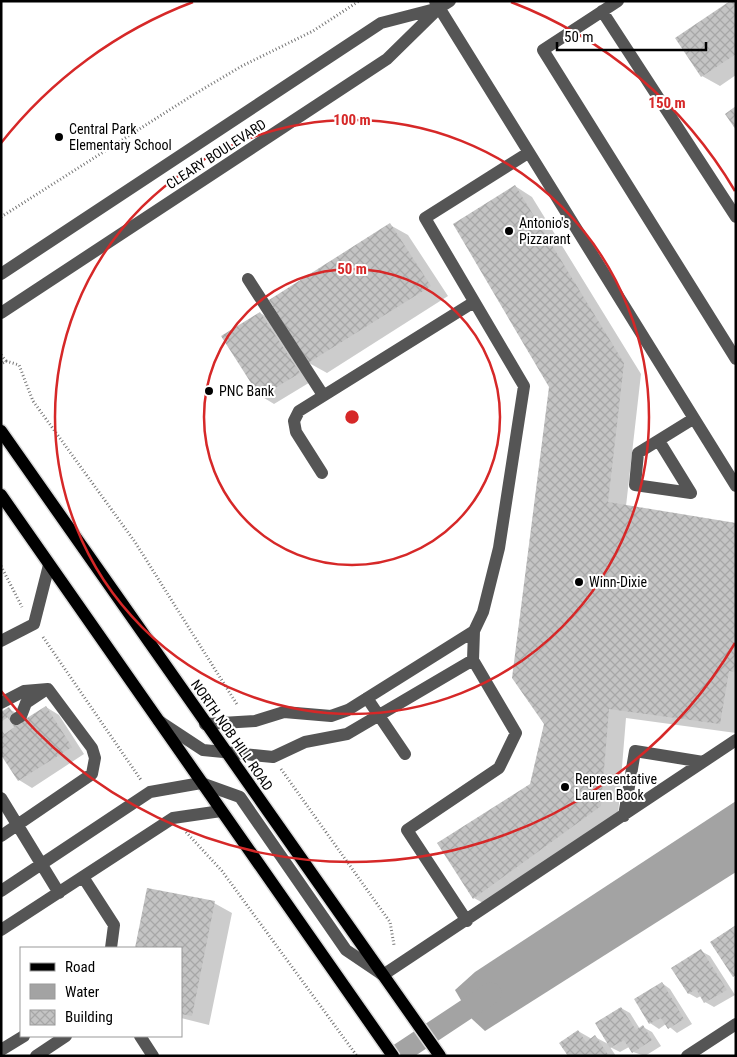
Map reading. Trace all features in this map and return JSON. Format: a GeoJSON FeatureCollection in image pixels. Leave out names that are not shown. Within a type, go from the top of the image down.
{"type":"FeatureCollection","features":[{"type":"Feature","properties":{"kind":"main road","name":"NORTH NOB HILL ROAD"},"geometry":{"type":"LineString","coordinates":[[1,431],[440,1056]]}},
{"type":"Feature","properties":{"kind":"main road"},"geometry":{"type":"LineString","coordinates":[[1,495],[393,1056]]}},
{"type":"Feature","properties":{"kind":"street","name":"CLEARY BOULEVARD"},"geometry":{"type":"LineString","coordinates":[[1,274],[381,23],[450,1]]}},
{"type":"Feature","properties":{"kind":"street"},"geometry":{"type":"LineString","coordinates":[[618,1],[543,50],[735,358]]}},
{"type":"Feature","properties":{"kind":"street","name":"CLEARY BOULEVARD"},"geometry":{"type":"LineString","coordinates":[[1,313],[387,60],[437,5]]}},
{"type":"Feature","properties":{"kind":"street"},"geometry":{"type":"LineString","coordinates":[[437,5],[736,486]]}},
{"type":"Feature","properties":{"kind":"street"},"geometry":{"type":"LineString","coordinates":[[602,11],[736,217]]}},
{"type":"Feature","properties":{"kind":"street"},"geometry":{"type":"LineString","coordinates":[[467,921],[407,830],[499,768],[516,732],[473,660],[474,632],[483,612],[499,548],[524,386],[425,218],[528,152]]}},
{"type":"Feature","properties":{"kind":"street"},"geometry":{"type":"LineString","coordinates":[[248,279],[323,395]]}},
{"type":"Feature","properties":{"kind":"street"},"geometry":{"type":"LineString","coordinates":[[322,473],[296,432],[294,422],[299,411],[474,302]]}},
{"type":"Feature","properties":{"kind":"street"},"geometry":{"type":"LineString","coordinates":[[659,441],[690,493],[634,485],[638,453],[693,419]]}},
{"type":"Feature","properties":{"kind":"street"},"geometry":{"type":"LineString","coordinates":[[1,641],[34,624],[49,564]]}},
{"type":"Feature","properties":{"kind":"street"},"geometry":{"type":"LineString","coordinates":[[205,724],[248,722],[284,712],[331,716],[348,710],[474,632]]}},
{"type":"Feature","properties":{"kind":"street"},"geometry":{"type":"LineString","coordinates":[[155,718],[203,750],[273,757],[305,742],[347,734],[473,660]]}},
{"type":"Feature","properties":{"kind":"street"},"geometry":{"type":"LineString","coordinates":[[14,715],[21,716],[26,703],[48,689]]}},
{"type":"Feature","properties":{"kind":"street"},"geometry":{"type":"LineString","coordinates":[[1,704],[24,692],[48,689]]}},
{"type":"Feature","properties":{"kind":"street"},"geometry":{"type":"LineString","coordinates":[[1,836],[92,774],[95,758],[92,748],[48,689]]}},
{"type":"Feature","properties":{"kind":"street"},"geometry":{"type":"LineString","coordinates":[[367,698],[405,754]]}},
{"type":"Feature","properties":{"kind":"street"},"geometry":{"type":"LineString","coordinates":[[1,891],[150,792],[201,783],[240,797],[346,950],[383,975],[467,921],[736,740]]}},
{"type":"Feature","properties":{"kind":"street"},"geometry":{"type":"LineString","coordinates":[[624,816],[635,751],[703,762]]}},
{"type":"Feature","properties":{"kind":"street"},"geometry":{"type":"LineString","coordinates":[[1,798],[60,893]]}},
{"type":"Feature","properties":{"kind":"street"},"geometry":{"type":"LineString","coordinates":[[1,930],[173,818],[221,811]]}},
{"type":"Feature","properties":{"kind":"street"},"geometry":{"type":"LineString","coordinates":[[83,877],[114,925],[111,947]]}},
{"type":"Feature","properties":{"kind":"street"},"geometry":{"type":"LineString","coordinates":[[688,1056],[736,1024]]}},
{"type":"Feature","properties":{"kind":"street"},"geometry":{"type":"LineString","coordinates":[[1,1050],[22,1037]]}},
{"type":"Feature","properties":{"kind":"street"},"geometry":{"type":"LineString","coordinates":[[36,1056],[64,1037]]}},
{"type":"Feature","properties":{"kind":"street"},"geometry":{"type":"LineString","coordinates":[[141,1037],[153,1056]]}},
{"type":"Feature","properties":{"kind":"path"},"geometry":{"type":"LineString","coordinates":[[1,217],[193,95],[242,66],[313,31],[359,1]]}},
{"type":"Feature","properties":{"kind":"path"},"geometry":{"type":"LineString","coordinates":[[1,355],[6,361],[19,365],[34,401],[136,542],[248,722]]}},
{"type":"Feature","properties":{"kind":"path"},"geometry":{"type":"LineString","coordinates":[[1,364],[6,361]]}},
{"type":"Feature","properties":{"kind":"path"},"geometry":{"type":"LineString","coordinates":[[273,757],[390,922],[394,945]]}},
{"type":"Feature","properties":{"kind":"path"},"geometry":{"type":"LineString","coordinates":[[337,1028],[357,1056]]}},
{"type":"Feature","properties":{"kind":"water"},"geometry":{"type":"Polygon","coordinates":[[[736,801],[736,872],[485,1031],[472,1019],[455,990],[475,972],[736,801]]]}},
{"type":"Feature","properties":{"kind":"building"},"geometry":{"type":"Polygon","coordinates":[[[730,1],[736,1],[736,54],[701,77],[675,38],[730,1]]]}},
{"type":"Feature","properties":{"kind":"building"},"geometry":{"type":"Polygon","coordinates":[[[736,106],[736,130],[725,114],[736,106]]]}},
{"type":"Feature","properties":{"kind":"building"},"geometry":{"type":"Polygon","coordinates":[[[515,185],[624,363],[608,502],[736,523],[736,672],[729,671],[720,724],[609,709],[601,806],[473,899],[437,843],[530,784],[544,724],[512,678],[549,387],[453,224],[515,185]]]}},
{"type":"Feature","properties":{"kind":"building"},"geometry":{"type":"Polygon","coordinates":[[[390,223],[431,286],[308,363],[269,300],[390,223]]]}},
{"type":"Feature","properties":{"kind":"building"},"geometry":{"type":"Polygon","coordinates":[[[260,312],[300,373],[260,397],[221,336],[260,312]]]}},
{"type":"Feature","properties":{"kind":"building"},"geometry":{"type":"Polygon","coordinates":[[[46,706],[72,747],[18,781],[1,755],[1,712],[9,707],[19,723],[46,706]]]}},
{"type":"Feature","properties":{"kind":"building"},"geometry":{"type":"Polygon","coordinates":[[[147,888],[215,901],[192,1016],[182,1014],[182,947],[135,947],[147,888]]]}},
{"type":"Feature","properties":{"kind":"building"},"geometry":{"type":"Polygon","coordinates":[[[736,925],[736,975],[733,977],[710,942],[736,925]]]}},
{"type":"Feature","properties":{"kind":"building"},"geometry":{"type":"Polygon","coordinates":[[[701,949],[727,990],[704,1003],[696,989],[688,994],[671,968],[701,949]]]}},
{"type":"Feature","properties":{"kind":"building"},"geometry":{"type":"Polygon","coordinates":[[[662,982],[684,1019],[668,1029],[661,1018],[649,1024],[634,999],[662,982]]]}},
{"type":"Feature","properties":{"kind":"building"},"geometry":{"type":"Polygon","coordinates":[[[621,1007],[636,1030],[643,1025],[652,1040],[632,1053],[624,1040],[610,1048],[595,1023],[621,1007]]]}},
{"type":"Feature","properties":{"kind":"building"},"geometry":{"type":"Polygon","coordinates":[[[578,1030],[586,1042],[595,1035],[609,1056],[568,1056],[559,1043],[578,1030]]]}},
{"type":"Feature","properties":{"kind":"waterway"},"geometry":{"type":"LineString","coordinates":[[396,1056],[491,993]]}},
{"type":"Feature","properties":{"kind":"tunnel"},"geometry":{"type":"LineString","coordinates":[[1,729],[16,719]]}},
{"type":"Feature","properties":{"kind":"place","name":"Central Park Elementary School"},"geometry":{"type":"Point","coordinates":[59,137]}},
{"type":"Feature","properties":{"kind":"place","name":"Antonio's Pizzarant"},"geometry":{"type":"Point","coordinates":[509,231]}},
{"type":"Feature","properties":{"kind":"place","name":"PNC Bank"},"geometry":{"type":"Point","coordinates":[209,391]}},
{"type":"Feature","properties":{"kind":"place","name":"Winn-Dixie"},"geometry":{"type":"Point","coordinates":[579,582]}},
{"type":"Feature","properties":{"kind":"place","name":"Representative Lauren Book"},"geometry":{"type":"Point","coordinates":[565,787]}}]}
